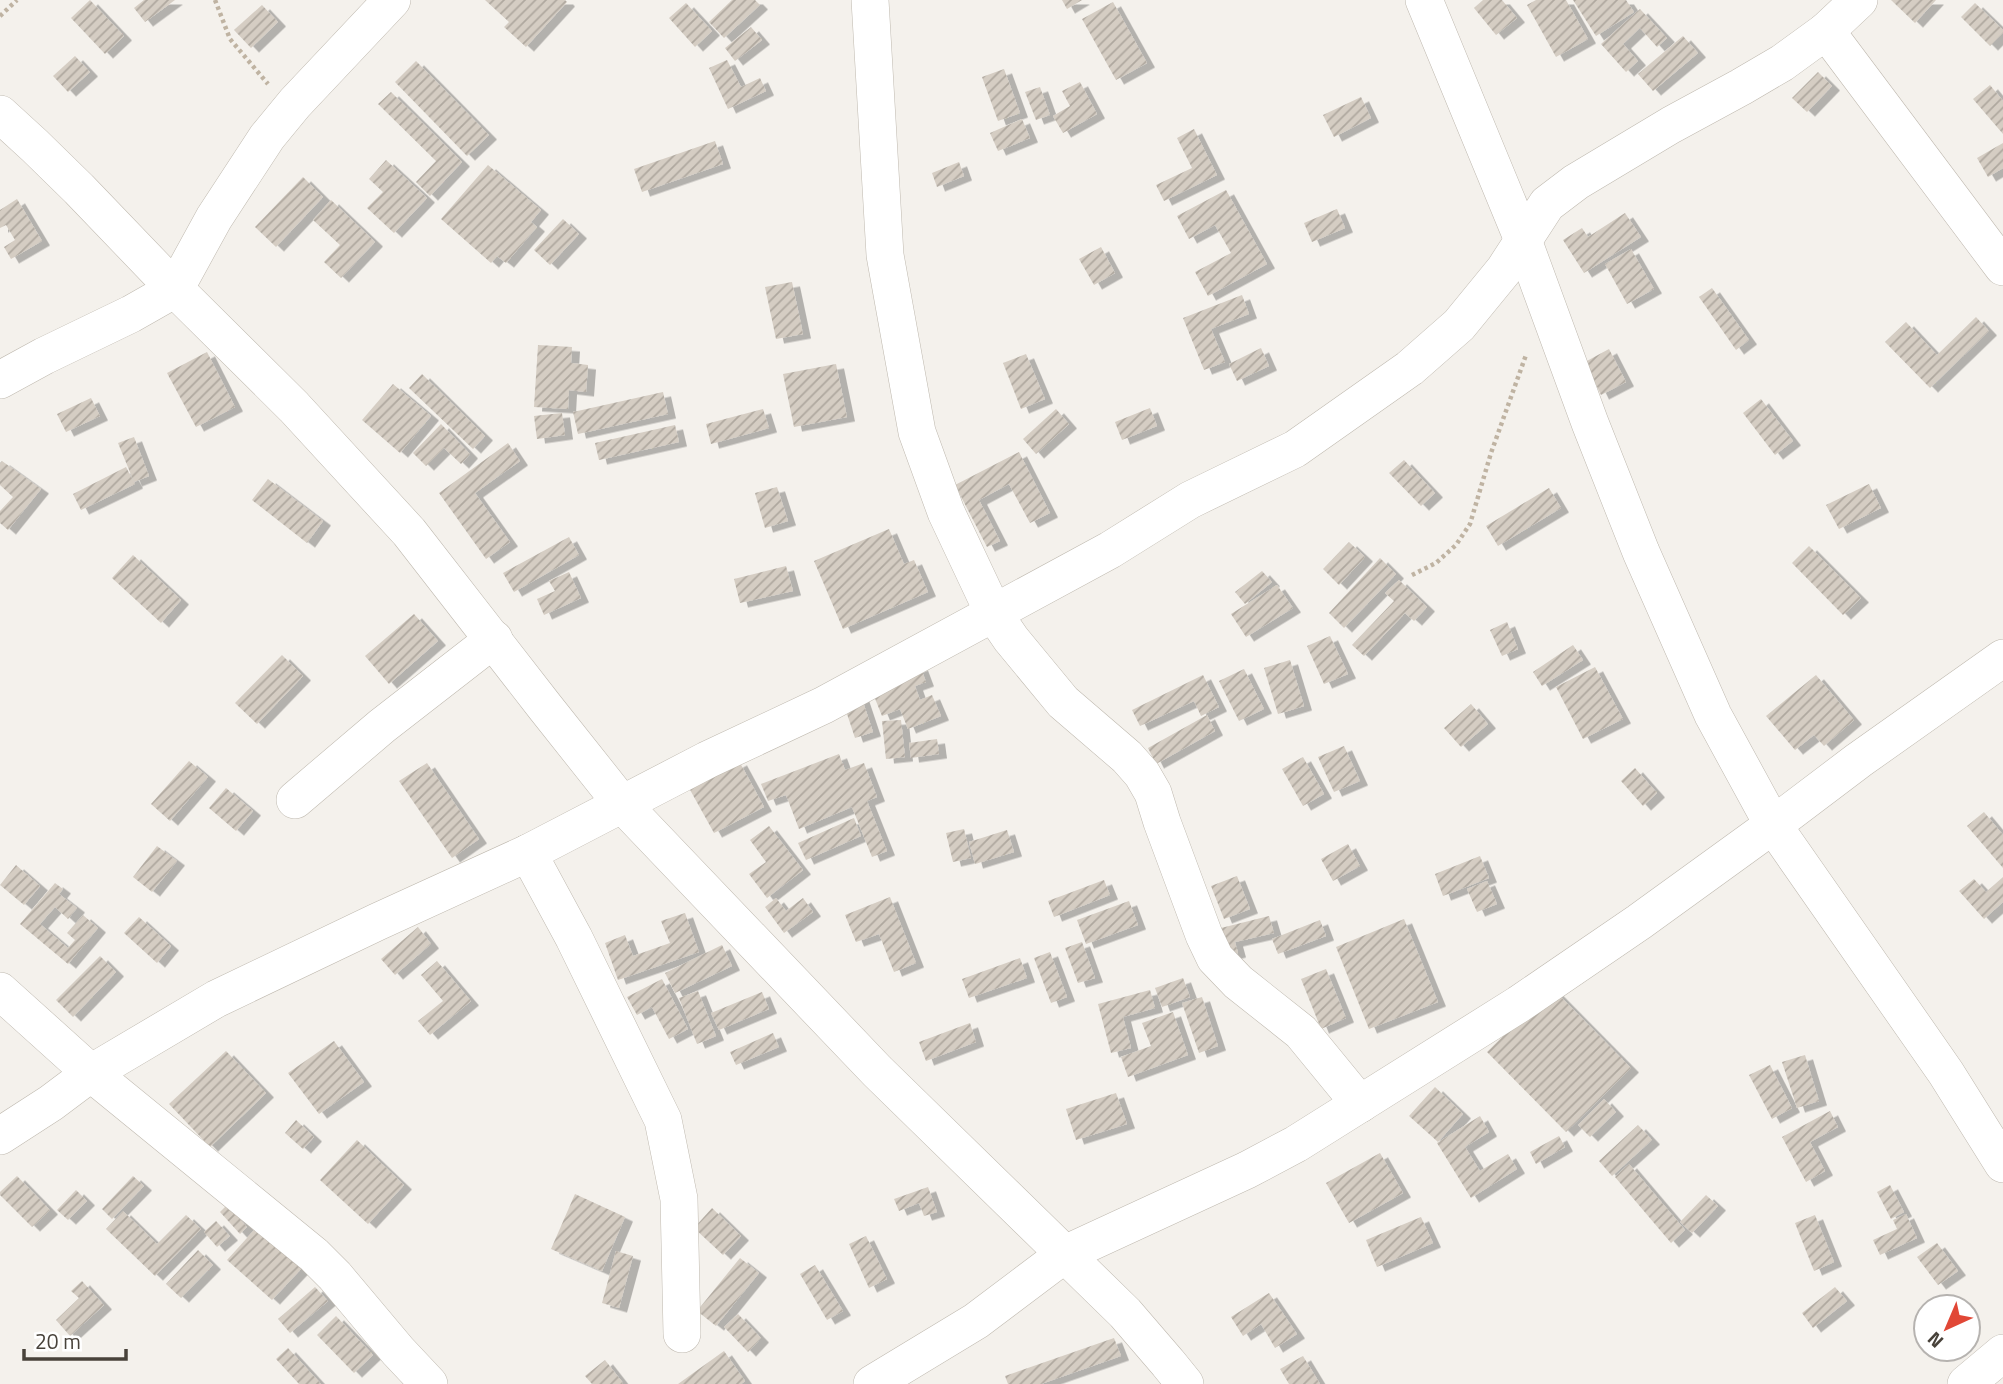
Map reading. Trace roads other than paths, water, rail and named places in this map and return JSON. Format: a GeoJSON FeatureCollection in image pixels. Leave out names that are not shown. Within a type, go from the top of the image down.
{"type":"FeatureCollection","features":[{"type":"Feature","properties":{"kind":"street"},"geometry":{"type":"LineString","coordinates":[[0,380],[175,289],[214,218],[267,137],[295,103],[392,0]]}},
{"type":"Feature","properties":{"kind":"street"},"geometry":{"type":"LineString","coordinates":[[1423,0],[1522,240],[1641,552],[1713,715],[1773,825],[1946,1073],[2003,1164]]}},
{"type":"Feature","properties":{"kind":"street"},"geometry":{"type":"LineString","coordinates":[[0,1136],[91,1073],[216,999],[528,853],[706,760],[824,705],[1110,550],[1190,500],[1295,449],[1410,368],[1459,325],[1504,270],[1547,204],[1576,183],[1671,125],[1782,63],[1826,31],[1859,0]]}},
{"type":"Feature","properties":{"kind":"street"},"geometry":{"type":"LineString","coordinates":[[869,2],[884,255],[917,432],[946,512],[994,614],[1063,702],[1127,757],[1142,774],[1153,793],[1204,935],[1219,963],[1238,982],[1301,1032],[1360,1104]]}},
{"type":"Feature","properties":{"kind":"street"},"geometry":{"type":"LineString","coordinates":[[1826,31],[2003,267]]}},
{"type":"Feature","properties":{"kind":"street"},"geometry":{"type":"LineString","coordinates":[[0,114],[79,188],[175,289],[294,407],[409,532],[622,804],[877,1071],[1125,1313],[1185,1384]]}},
{"type":"Feature","properties":{"kind":"street"},"geometry":{"type":"LineString","coordinates":[[295,800],[382,726],[494,639]]}},
{"type":"Feature","properties":{"kind":"street"},"geometry":{"type":"LineString","coordinates":[[872,1384],[976,1321],[1065,1254],[1247,1170],[1296,1144],[1519,1004],[1639,922],[1858,760],[2003,658]]}},
{"type":"Feature","properties":{"kind":"street"},"geometry":{"type":"LineString","coordinates":[[528,853],[574,938],[663,1120],[680,1199],[682,1334]]}},
{"type":"Feature","properties":{"kind":"street"},"geometry":{"type":"LineString","coordinates":[[0,991],[91,1073],[314,1255],[429,1384]]}},
{"type":"Feature","properties":{"kind":"street"},"geometry":{"type":"LineString","coordinates":[[1966,1384],[2003,1353]]}}]}
